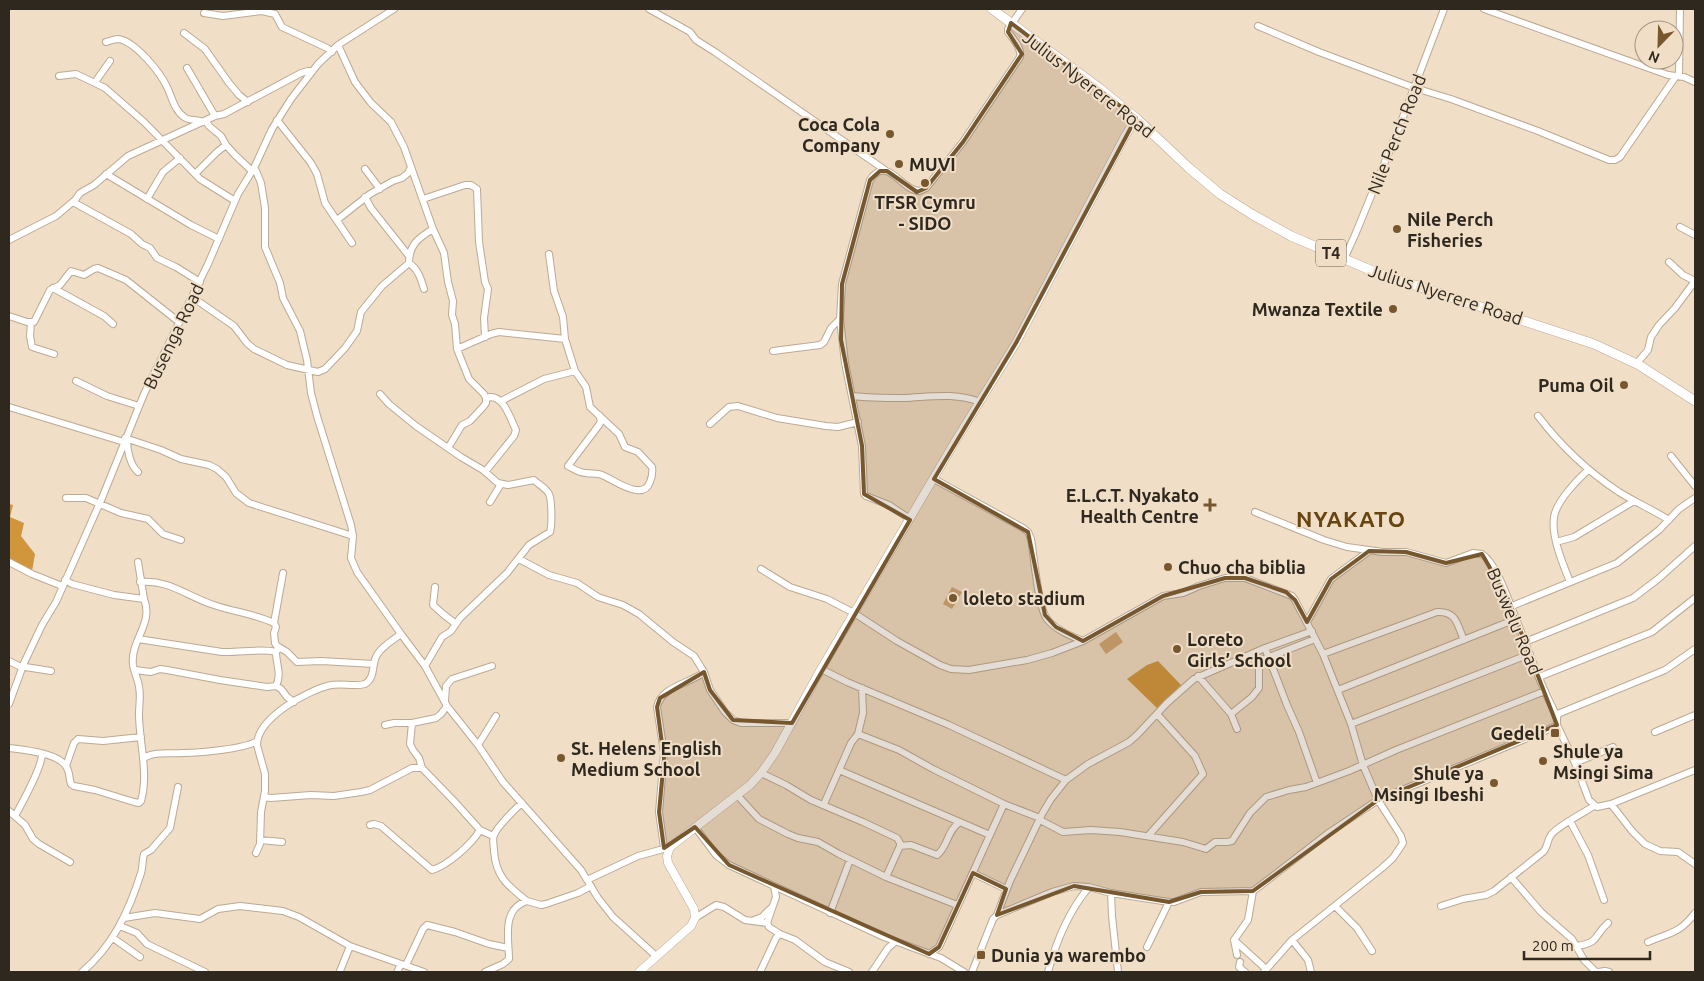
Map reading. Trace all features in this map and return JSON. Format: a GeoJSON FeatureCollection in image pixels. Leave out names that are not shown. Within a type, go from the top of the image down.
{"type":"FeatureCollection","features":[{"type":"Feature","properties":{"kind":"highway","name":"Julius Nyerere Road"},"geometry":{"type":"LineString","coordinates":[[992,9],[1098,87],[1136,118],[1189,168],[1220,194],[1253,215],[1291,236],[1376,272],[1594,344],[1636,363],[1695,401]]}},
{"type":"Feature","properties":{"kind":"main road"},"geometry":{"type":"LineString","coordinates":[[641,972],[656,956],[691,926],[695,918],[694,910],[668,863],[667,848],[737,796],[761,773],[775,753],[821,669],[1016,343],[1136,118]]}},
{"type":"Feature","properties":{"kind":"street"},"geometry":{"type":"LineString","coordinates":[[376,20],[387,9]]}},
{"type":"Feature","properties":{"kind":"street","name":"Busenga Road"},"geometry":{"type":"LineString","coordinates":[[9,704],[24,666],[99,504],[138,406],[200,282],[244,181],[253,170],[277,120],[312,72],[338,45],[394,9]]}},
{"type":"Feature","properties":{"kind":"street"},"geometry":{"type":"LineString","coordinates":[[649,9],[690,32],[696,40],[912,190],[919,191],[926,188],[963,142],[1020,57],[1021,52],[1008,29],[1022,9]]}},
{"type":"Feature","properties":{"kind":"street","name":"Nile Perch Road"},"geometry":{"type":"LineString","coordinates":[[1344,259],[1415,88],[1444,9]]}},
{"type":"Feature","properties":{"kind":"street"},"geometry":{"type":"LineString","coordinates":[[1484,9],[1668,75],[1684,77],[1695,82]]}},
{"type":"Feature","properties":{"kind":"street"},"geometry":{"type":"LineString","coordinates":[[1258,26],[1319,52],[1538,131],[1612,160],[1620,157],[1678,76],[1680,9]]}},
{"type":"Feature","properties":{"kind":"street"},"geometry":{"type":"LineString","coordinates":[[204,13],[223,16],[258,11],[275,14],[282,27],[328,48],[332,52]]}},
{"type":"Feature","properties":{"kind":"street"},"geometry":{"type":"LineString","coordinates":[[184,33],[206,49],[229,83],[248,102]]}},
{"type":"Feature","properties":{"kind":"street"},"geometry":{"type":"LineString","coordinates":[[106,42],[117,39],[132,46],[157,70],[167,87],[172,101],[183,116],[188,119],[204,121],[221,136],[226,145],[256,171],[261,183],[265,208],[266,247],[280,283],[283,298],[300,331],[317,416],[351,525],[353,536],[351,558],[354,564],[364,583],[425,666],[446,704],[478,745],[503,782],[570,856],[613,917],[656,956]]}},
{"type":"Feature","properties":{"kind":"street"},"geometry":{"type":"LineString","coordinates":[[338,45],[350,74],[371,103],[391,122],[404,147],[433,229],[444,253],[453,301],[452,315],[455,324],[457,349],[469,379],[486,398],[486,403],[483,407],[470,421],[462,424],[448,448]]}},
{"type":"Feature","properties":{"kind":"street"},"geometry":{"type":"LineString","coordinates":[[96,83],[110,61]]}},
{"type":"Feature","properties":{"kind":"street"},"geometry":{"type":"LineString","coordinates":[[187,68],[215,116]]}},
{"type":"Feature","properties":{"kind":"street"},"geometry":{"type":"LineString","coordinates":[[9,240],[56,216],[73,202],[80,193],[94,185],[128,156],[215,116],[224,114],[301,73],[312,72]]}},
{"type":"Feature","properties":{"kind":"street"},"geometry":{"type":"LineString","coordinates":[[59,76],[76,74],[105,88],[163,140],[195,174],[212,188],[235,201]]}},
{"type":"Feature","properties":{"kind":"street"},"geometry":{"type":"LineString","coordinates":[[277,120],[311,164],[325,203],[352,243]]}},
{"type":"Feature","properties":{"kind":"street"},"geometry":{"type":"LineString","coordinates":[[195,174],[216,152],[226,145]]}},
{"type":"Feature","properties":{"kind":"street"},"geometry":{"type":"LineString","coordinates":[[147,198],[163,172],[180,158]]}},
{"type":"Feature","properties":{"kind":"street"},"geometry":{"type":"LineString","coordinates":[[337,220],[365,198],[393,181],[402,178],[411,167]]}},
{"type":"Feature","properties":{"kind":"street"},"geometry":{"type":"LineString","coordinates":[[365,169],[380,189]]}},
{"type":"Feature","properties":{"kind":"street"},"geometry":{"type":"LineString","coordinates":[[886,171],[874,174],[870,180],[842,284],[841,340],[864,458],[864,494],[889,505],[910,519]]}},
{"type":"Feature","properties":{"kind":"street"},"geometry":{"type":"LineString","coordinates":[[106,174],[191,225],[219,239]]}},
{"type":"Feature","properties":{"kind":"street"},"geometry":{"type":"LineString","coordinates":[[423,199],[465,185],[471,185],[477,189],[479,242],[485,282],[488,289],[484,312],[485,337]]}},
{"type":"Feature","properties":{"kind":"street"},"geometry":{"type":"LineString","coordinates":[[365,198],[415,268],[424,289]]}},
{"type":"Feature","properties":{"kind":"street"},"geometry":{"type":"LineString","coordinates":[[73,202],[131,234],[142,244],[150,248],[157,258],[200,282]]}},
{"type":"Feature","properties":{"kind":"street"},"geometry":{"type":"LineString","coordinates":[[1680,227],[1695,236]]}},
{"type":"Feature","properties":{"kind":"street"},"geometry":{"type":"LineString","coordinates":[[192,297],[234,326],[254,349],[287,365],[314,373],[321,372],[345,348],[357,331],[361,312],[382,286],[409,259],[412,247],[417,240],[433,229]]}},
{"type":"Feature","properties":{"kind":"street"},"geometry":{"type":"LineString","coordinates":[[549,254],[554,291],[563,317],[565,339],[575,371],[586,388],[590,407],[599,415],[619,434],[625,447],[638,452],[652,467],[652,475],[646,490],[639,491],[629,488],[600,474],[579,472],[568,466],[599,425],[601,420],[599,415]]}},
{"type":"Feature","properties":{"kind":"street"},"geometry":{"type":"LineString","coordinates":[[1636,363],[1648,350],[1656,328],[1675,308],[1695,281],[1678,271],[1669,262]]}},
{"type":"Feature","properties":{"kind":"street"},"geometry":{"type":"LineString","coordinates":[[31,322],[35,320],[48,294],[62,282],[70,271],[84,275],[94,268],[98,268],[126,280],[179,322]]}},
{"type":"Feature","properties":{"kind":"street"},"geometry":{"type":"LineString","coordinates":[[53,288],[104,316],[113,324]]}},
{"type":"Feature","properties":{"kind":"street"},"geometry":{"type":"LineString","coordinates":[[9,316],[31,322]]}},
{"type":"Feature","properties":{"kind":"street"},"geometry":{"type":"LineString","coordinates":[[773,351],[820,345],[824,342],[830,328],[840,320]]}},
{"type":"Feature","properties":{"kind":"street"},"geometry":{"type":"LineString","coordinates":[[31,322],[30,341],[32,347],[54,354]]}},
{"type":"Feature","properties":{"kind":"street"},"geometry":{"type":"LineString","coordinates":[[457,349],[485,337],[505,332],[565,339]]}},
{"type":"Feature","properties":{"kind":"street"},"geometry":{"type":"LineString","coordinates":[[501,401],[544,379],[575,371]]}},
{"type":"Feature","properties":{"kind":"street"},"geometry":{"type":"LineString","coordinates":[[76,380],[107,396],[138,406]]}},
{"type":"Feature","properties":{"kind":"street"},"geometry":{"type":"LineString","coordinates":[[380,394],[397,412],[494,480],[508,485],[531,480],[549,494],[552,523],[550,532],[528,545],[500,581],[470,608],[452,631],[442,637],[425,666]]}},
{"type":"Feature","properties":{"kind":"street"},"geometry":{"type":"LineString","coordinates":[[853,396],[897,398],[951,395],[963,396],[980,402]]}},
{"type":"Feature","properties":{"kind":"street"},"geometry":{"type":"LineString","coordinates":[[485,472],[516,433],[501,401],[492,397],[486,398]]}},
{"type":"Feature","properties":{"kind":"street"},"geometry":{"type":"LineString","coordinates":[[710,424],[729,407],[738,406],[777,418],[826,426],[838,427],[858,422]]}},
{"type":"Feature","properties":{"kind":"street"},"geometry":{"type":"LineString","coordinates":[[9,407],[209,465],[226,477],[236,493],[249,503],[353,536]]}},
{"type":"Feature","properties":{"kind":"street"},"geometry":{"type":"LineString","coordinates":[[1538,416],[1558,442],[1588,470],[1619,492],[1669,520]]}},
{"type":"Feature","properties":{"kind":"street"},"geometry":{"type":"LineString","coordinates":[[125,440],[132,463],[138,472]]}},
{"type":"Feature","properties":{"kind":"street"},"geometry":{"type":"LineString","coordinates":[[1671,456],[1695,486]]}},
{"type":"Feature","properties":{"kind":"street"},"geometry":{"type":"LineString","coordinates":[[1570,582],[1559,555],[1554,523],[1556,511],[1574,484],[1588,470]]}},
{"type":"Feature","properties":{"kind":"street"},"geometry":{"type":"LineString","coordinates":[[934,479],[1024,528],[1028,532],[1031,538],[1045,615],[1056,627],[1083,641]]}},
{"type":"Feature","properties":{"kind":"street"},"geometry":{"type":"LineString","coordinates":[[490,502],[501,484]]}},
{"type":"Feature","properties":{"kind":"street"},"geometry":{"type":"LineString","coordinates":[[66,498],[86,498],[121,513],[148,520],[163,534],[181,540]]}},
{"type":"Feature","properties":{"kind":"street"},"geometry":{"type":"LineString","coordinates":[[1512,606],[1617,563],[1669,520],[1679,509],[1695,498]]}},
{"type":"Feature","properties":{"kind":"street"},"geometry":{"type":"LineString","coordinates":[[1556,542],[1582,533],[1634,501]]}},
{"type":"Feature","properties":{"kind":"street","name":"Buswelu Road"},"geometry":{"type":"LineString","coordinates":[[1255,512],[1324,540],[1347,547],[1369,551],[1406,552],[1446,563],[1474,553],[1482,554],[1492,564],[1512,606],[1539,677],[1557,716]]}},
{"type":"Feature","properties":{"kind":"street"},"geometry":{"type":"LineString","coordinates":[[1525,642],[1633,598],[1658,579],[1695,546]]}},
{"type":"Feature","properties":{"kind":"street"},"geometry":{"type":"LineString","coordinates":[[1307,622],[1331,579],[1369,551]]}},
{"type":"Feature","properties":{"kind":"street"},"geometry":{"type":"LineString","coordinates":[[518,559],[549,575],[577,583],[598,597],[631,608],[672,642],[694,656],[704,672],[710,690],[733,720],[741,723],[792,723]]}},
{"type":"Feature","properties":{"kind":"street"},"geometry":{"type":"LineString","coordinates":[[9,562],[32,574],[64,583],[114,595],[144,599]]}},
{"type":"Feature","properties":{"kind":"street"},"geometry":{"type":"LineString","coordinates":[[138,562],[140,582],[147,609],[144,629],[138,639],[133,658],[140,692],[139,714],[144,758],[142,799],[139,803],[71,784],[66,766],[74,743],[78,739],[103,741],[141,737]]}},
{"type":"Feature","properties":{"kind":"street"},"geometry":{"type":"LineString","coordinates":[[761,569],[790,587],[827,599],[854,613],[927,658],[951,669],[969,670],[1027,660],[1052,653],[1083,641],[1162,596],[1183,593],[1225,578],[1245,578],[1286,592],[1295,600],[1323,654],[1351,724],[1363,765],[1378,800],[1402,836],[1403,843],[1393,858],[1382,868],[1292,940],[1265,971],[1234,940]]}},
{"type":"Feature","properties":{"kind":"street"},"geometry":{"type":"LineString","coordinates":[[276,686],[278,684],[279,669],[278,650],[274,639],[276,626],[274,623],[283,573]]}},
{"type":"Feature","properties":{"kind":"street"},"geometry":{"type":"LineString","coordinates":[[140,582],[172,586],[213,605],[274,623]]}},
{"type":"Feature","properties":{"kind":"street"},"geometry":{"type":"LineString","coordinates":[[435,587],[433,605],[456,624]]}},
{"type":"Feature","properties":{"kind":"street"},"geometry":{"type":"LineString","coordinates":[[1539,677],[1652,632],[1695,598]]}},
{"type":"Feature","properties":{"kind":"street"},"geometry":{"type":"LineString","coordinates":[[1323,654],[1437,612],[1448,612],[1453,616],[1464,640]]}},
{"type":"Feature","properties":{"kind":"street"},"geometry":{"type":"LineString","coordinates":[[1338,690],[1516,619]]}},
{"type":"Feature","properties":{"kind":"street"},"geometry":{"type":"LineString","coordinates":[[997,915],[1006,889],[1040,819],[1051,799],[1066,780],[1088,764],[1130,742],[1186,684],[1198,676],[1265,648],[1312,632]]}},
{"type":"Feature","properties":{"kind":"street"},"geometry":{"type":"LineString","coordinates":[[144,758],[152,754],[186,753],[249,745],[257,741],[273,716],[305,694],[331,685],[365,684],[372,676],[374,664],[380,650],[401,634]]}},
{"type":"Feature","properties":{"kind":"street"},"geometry":{"type":"LineString","coordinates":[[138,639],[222,652],[263,649],[278,650],[287,652],[297,662],[321,661],[374,664]]}},
{"type":"Feature","properties":{"kind":"street"},"geometry":{"type":"LineString","coordinates":[[1231,714],[1252,697],[1259,688],[1258,662],[1268,656],[1315,639]]}},
{"type":"Feature","properties":{"kind":"street"},"geometry":{"type":"LineString","coordinates":[[1265,648],[1299,732],[1317,783]]}},
{"type":"Feature","properties":{"kind":"street"},"geometry":{"type":"LineString","coordinates":[[1695,649],[1665,670],[1560,713],[1557,716],[1557,725],[1575,763],[1589,800],[1594,806],[1600,807],[1611,804],[1695,770]]}},
{"type":"Feature","properties":{"kind":"street"},"geometry":{"type":"LineString","coordinates":[[1351,724],[1530,654]]}},
{"type":"Feature","properties":{"kind":"street"},"geometry":{"type":"LineString","coordinates":[[9,661],[19,666],[50,671]]}},
{"type":"Feature","properties":{"kind":"street"},"geometry":{"type":"LineString","coordinates":[[385,725],[412,723],[436,718],[446,704],[446,686],[452,679],[492,666]]}},
{"type":"Feature","properties":{"kind":"street"},"geometry":{"type":"LineString","coordinates":[[135,670],[151,672],[160,669],[267,687],[276,686],[294,702]]}},
{"type":"Feature","properties":{"kind":"street"},"geometry":{"type":"LineString","coordinates":[[821,669],[950,724],[1066,780]]}},
{"type":"Feature","properties":{"kind":"street"},"geometry":{"type":"LineString","coordinates":[[522,803],[493,836],[494,859],[498,872],[507,884],[527,901],[540,905],[578,893],[589,883],[638,856],[667,848],[659,812],[664,759],[657,707],[658,702],[663,695],[704,672]]}},
{"type":"Feature","properties":{"kind":"street"},"geometry":{"type":"LineString","coordinates":[[1198,676],[1231,714],[1238,729]]}},
{"type":"Feature","properties":{"kind":"street"},"geometry":{"type":"LineString","coordinates":[[824,804],[851,743],[858,734],[863,713],[862,688]]}},
{"type":"Feature","properties":{"kind":"street"},"geometry":{"type":"LineString","coordinates":[[858,734],[900,750],[932,769],[1004,804],[1040,819],[1062,832],[1104,830],[1189,843],[1206,849],[1215,842],[1232,840],[1250,812],[1266,797],[1317,783],[1464,722],[1545,691]]}},
{"type":"Feature","properties":{"kind":"street"},"geometry":{"type":"LineString","coordinates":[[1148,836],[1203,774],[1195,756],[1157,714]]}},
{"type":"Feature","properties":{"kind":"street"},"geometry":{"type":"LineString","coordinates":[[1655,732],[1695,715]]}},
{"type":"Feature","properties":{"kind":"street"},"geometry":{"type":"LineString","coordinates":[[478,745],[496,716]]}},
{"type":"Feature","properties":{"kind":"street"},"geometry":{"type":"LineString","coordinates":[[412,723],[410,744],[419,758],[422,768],[480,830],[493,836]]}},
{"type":"Feature","properties":{"kind":"street"},"geometry":{"type":"LineString","coordinates":[[972,972],[993,919],[997,915],[1063,888],[1074,886],[1170,902],[1201,892],[1252,890],[1260,886],[1330,832],[1378,800],[1557,725]]}},
{"type":"Feature","properties":{"kind":"street"},"geometry":{"type":"LineString","coordinates":[[256,852],[259,848],[261,812],[265,797],[265,774],[257,741]]}},
{"type":"Feature","properties":{"kind":"street"},"geometry":{"type":"LineString","coordinates":[[1575,763],[1613,746]]}},
{"type":"Feature","properties":{"kind":"street"},"geometry":{"type":"LineString","coordinates":[[9,748],[42,754],[66,766]]}},
{"type":"Feature","properties":{"kind":"street"},"geometry":{"type":"LineString","coordinates":[[15,816],[37,771],[42,754]]}},
{"type":"Feature","properties":{"kind":"street"},"geometry":{"type":"LineString","coordinates":[[265,797],[334,796],[361,792],[370,790],[412,768],[422,768]]}},
{"type":"Feature","properties":{"kind":"street"},"geometry":{"type":"LineString","coordinates":[[839,770],[990,835]]}},
{"type":"Feature","properties":{"kind":"street"},"geometry":{"type":"LineString","coordinates":[[761,773],[811,800],[824,804],[893,836],[899,841],[900,846],[886,876]]}},
{"type":"Feature","properties":{"kind":"street"},"geometry":{"type":"LineString","coordinates":[[82,972],[96,960],[120,926],[141,874],[144,854],[154,847],[167,829],[170,828],[178,788]]}},
{"type":"Feature","properties":{"kind":"street"},"geometry":{"type":"LineString","coordinates":[[737,796],[759,819],[798,838],[818,842],[850,860],[957,906]]}},
{"type":"Feature","properties":{"kind":"street"},"geometry":{"type":"LineString","coordinates":[[929,954],[939,947],[1004,804]]}},
{"type":"Feature","properties":{"kind":"street"},"geometry":{"type":"LineString","coordinates":[[1611,804],[1645,844],[1660,851],[1678,852],[1695,864]]}},
{"type":"Feature","properties":{"kind":"street"},"geometry":{"type":"LineString","coordinates":[[1441,906],[1463,899],[1486,895],[1501,886],[1546,849],[1551,835],[1594,806]]}},
{"type":"Feature","properties":{"kind":"street"},"geometry":{"type":"LineString","coordinates":[[9,811],[25,825],[33,839],[70,862]]}},
{"type":"Feature","properties":{"kind":"street"},"geometry":{"type":"LineString","coordinates":[[1570,821],[1588,855],[1604,900]]}},
{"type":"Feature","properties":{"kind":"street"},"geometry":{"type":"LineString","coordinates":[[900,846],[911,845],[934,855],[939,854],[951,830],[960,822]]}},
{"type":"Feature","properties":{"kind":"street"},"geometry":{"type":"LineString","coordinates":[[370,825],[381,826],[432,870],[438,868],[465,847],[480,830]]}},
{"type":"Feature","properties":{"kind":"street"},"geometry":{"type":"LineString","coordinates":[[694,827],[720,860],[729,866],[895,942],[941,958],[964,972]]}},
{"type":"Feature","properties":{"kind":"street"},"geometry":{"type":"LineString","coordinates":[[260,840],[282,842]]}},
{"type":"Feature","properties":{"kind":"street"},"geometry":{"type":"LineString","coordinates":[[830,912],[850,860]]}},
{"type":"Feature","properties":{"kind":"street"},"geometry":{"type":"LineString","coordinates":[[973,873],[1006,889]]}},
{"type":"Feature","properties":{"kind":"street"},"geometry":{"type":"LineString","coordinates":[[1511,877],[1541,912],[1568,934],[1578,946],[1584,960],[1592,968],[1598,972],[1609,972]]}},
{"type":"Feature","properties":{"kind":"street"},"geometry":{"type":"LineString","coordinates":[[767,923],[776,896],[774,886]]}},
{"type":"Feature","properties":{"kind":"street"},"geometry":{"type":"LineString","coordinates":[[1048,972],[1052,957],[1070,914],[1077,901],[1089,887]]}},
{"type":"Feature","properties":{"kind":"street"},"geometry":{"type":"LineString","coordinates":[[1237,954],[1234,940],[1248,920],[1252,890]]}},
{"type":"Feature","properties":{"kind":"street"},"geometry":{"type":"LineString","coordinates":[[776,896],[786,892]]}},
{"type":"Feature","properties":{"kind":"street"},"geometry":{"type":"LineString","coordinates":[[1111,893],[1118,972]]}},
{"type":"Feature","properties":{"kind":"street"},"geometry":{"type":"LineString","coordinates":[[485,972],[509,960],[508,929],[512,911],[527,901]]}},
{"type":"Feature","properties":{"kind":"street"},"geometry":{"type":"LineString","coordinates":[[1147,947],[1170,902]]}},
{"type":"Feature","properties":{"kind":"street"},"geometry":{"type":"LineString","coordinates":[[124,918],[155,913],[198,919],[218,909],[240,906],[290,913],[350,946],[424,972]]}},
{"type":"Feature","properties":{"kind":"street"},"geometry":{"type":"LineString","coordinates":[[695,918],[716,906],[724,907],[745,920],[767,923],[773,931],[795,940],[826,962],[849,972]]}},
{"type":"Feature","properties":{"kind":"street"},"geometry":{"type":"LineString","coordinates":[[1334,906],[1358,928],[1372,951]]}},
{"type":"Feature","properties":{"kind":"street"},"geometry":{"type":"LineString","coordinates":[[754,920],[762,917],[771,908]]}},
{"type":"Feature","properties":{"kind":"street"},"geometry":{"type":"LineString","coordinates":[[1648,942],[1678,931],[1694,916]]}},
{"type":"Feature","properties":{"kind":"street"},"geometry":{"type":"LineString","coordinates":[[1578,946],[1596,940],[1608,923]]}},
{"type":"Feature","properties":{"kind":"street"},"geometry":{"type":"LineString","coordinates":[[397,972],[422,929],[427,925],[508,948]]}},
{"type":"Feature","properties":{"kind":"street"},"geometry":{"type":"LineString","coordinates":[[120,926],[137,933],[147,944],[205,972]]}},
{"type":"Feature","properties":{"kind":"street"},"geometry":{"type":"LineString","coordinates":[[760,972],[776,938],[780,934]]}},
{"type":"Feature","properties":{"kind":"street"},"geometry":{"type":"LineString","coordinates":[[113,938],[140,957]]}},
{"type":"Feature","properties":{"kind":"street"},"geometry":{"type":"LineString","coordinates":[[1292,940],[1308,960],[1311,972]]}},
{"type":"Feature","properties":{"kind":"street"},"geometry":{"type":"LineString","coordinates":[[872,972],[888,948],[895,942]]}},
{"type":"Feature","properties":{"kind":"street"},"geometry":{"type":"LineString","coordinates":[[340,971],[350,946]]}},
{"type":"Feature","properties":{"kind":"street"},"geometry":{"type":"LineString","coordinates":[[939,947],[941,958]]}},
{"type":"Feature","properties":{"kind":"street"},"geometry":{"type":"LineString","coordinates":[[1240,962],[1239,966],[1245,972]]}},
{"type":"Feature","properties":{"kind":"highlighted area"},"geometry":{"type":"Polygon","coordinates":[[[1011,23],[1136,118],[1016,343],[934,479],[1028,532],[1045,615],[1056,627],[1083,641],[1163,596],[1225,578],[1245,578],[1286,592],[1295,600],[1307,622],[1331,579],[1369,551],[1406,552],[1446,563],[1482,554],[1509,601],[1557,725],[1378,800],[1253,891],[1201,892],[1169,902],[1074,886],[997,915],[1006,889],[973,873],[939,947],[929,954],[729,865],[695,827],[664,848],[659,812],[664,759],[657,707],[660,698],[704,672],[710,690],[733,720],[792,723],[910,520],[864,494],[862,446],[841,340],[842,284],[870,180],[880,171],[887,171],[917,192],[926,188],[963,142],[1022,54],[1008,32],[1011,23]]]}},
{"type":"Feature","properties":{"kind":"shaded area"},"geometry":{"type":"Polygon","coordinates":[[[9,504],[13,505],[10,517],[24,523],[21,536],[35,554],[32,571],[9,560],[9,504]]]}},
{"type":"Feature","properties":{"kind":"shaded area","name":"loleto stadium"},"geometry":{"type":"Polygon","coordinates":[[[952,587],[962,592],[952,609],[943,604],[952,587]]]}},
{"type":"Feature","properties":{"kind":"shaded area"},"geometry":{"type":"Polygon","coordinates":[[[1116,632],[1123,642],[1106,654],[1099,644],[1116,632]]]}},
{"type":"Feature","properties":{"kind":"shaded area"},"geometry":{"type":"Polygon","coordinates":[[[1158,661],[1181,685],[1157,708],[1127,679],[1147,665],[1158,661]]]}},
{"type":"Feature","properties":{"kind":"place","name":"Coca Cola Company"},"geometry":{"type":"Point","coordinates":[890,134]}},
{"type":"Feature","properties":{"kind":"place","name":"MUVI"},"geometry":{"type":"Point","coordinates":[899,164]}},
{"type":"Feature","properties":{"kind":"place","name":"TFSR Cymru - SIDO"},"geometry":{"type":"Point","coordinates":[925,183]}},
{"type":"Feature","properties":{"kind":"place","name":"Nile Perch Fisheries"},"geometry":{"type":"Point","coordinates":[1397,229]}},
{"type":"Feature","properties":{"kind":"place","name":"Mwanza Textile"},"geometry":{"type":"Point","coordinates":[1393,309]}},
{"type":"Feature","properties":{"kind":"place","name":"Puma Oil"},"geometry":{"type":"Point","coordinates":[1624,385]}},
{"type":"Feature","properties":{"kind":"place","name":"E.L.C.T. Nyakato Health Centre"},"geometry":{"type":"Point","coordinates":[1210,505]}},
{"type":"Feature","properties":{"kind":"place","name":"Chuo cha biblia"},"geometry":{"type":"Point","coordinates":[1168,567]}},
{"type":"Feature","properties":{"kind":"place","name":"loleto stadium"},"geometry":{"type":"Point","coordinates":[953,598]}},
{"type":"Feature","properties":{"kind":"place","name":"Loreto Girls’ School"},"geometry":{"type":"Point","coordinates":[1177,649]}},
{"type":"Feature","properties":{"kind":"place","name":"Gedeli"},"geometry":{"type":"Point","coordinates":[1555,733]}},
{"type":"Feature","properties":{"kind":"place","name":"St. Helens English Medium School"},"geometry":{"type":"Point","coordinates":[561,758]}},
{"type":"Feature","properties":{"kind":"place","name":"Shule ya Msingi Sima"},"geometry":{"type":"Point","coordinates":[1543,761]}},
{"type":"Feature","properties":{"kind":"place","name":"Shule ya Msingi Ibeshi"},"geometry":{"type":"Point","coordinates":[1494,783]}},
{"type":"Feature","properties":{"kind":"place","name":"Dunia ya warembo"},"geometry":{"type":"Point","coordinates":[981,955]}},
{"type":"Feature","properties":{"kind":"district","name":"NYAKATO"},"geometry":{"type":"Point","coordinates":[1351,518]}}]}
